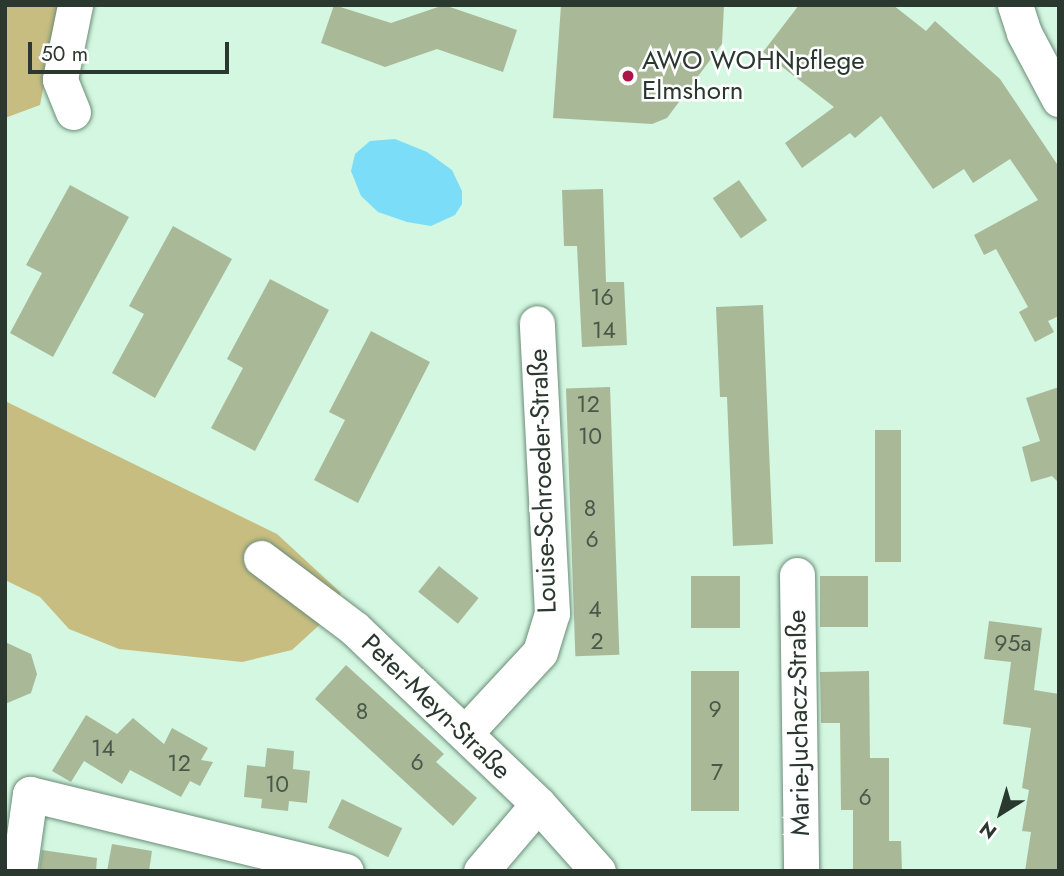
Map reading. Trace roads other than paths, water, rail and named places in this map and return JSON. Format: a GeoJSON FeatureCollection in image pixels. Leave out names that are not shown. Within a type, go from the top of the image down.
{"type":"FeatureCollection","features":[{"type":"Feature","properties":{"kind":"street"},"geometry":{"type":"LineString","coordinates":[[73,112],[60,79],[75,5]]}},
{"type":"Feature","properties":{"kind":"street"},"geometry":{"type":"LineString","coordinates":[[1015,5],[1024,33],[1059,99]]}},
{"type":"Feature","properties":{"kind":"street","name":"Louise-Schroeder-Straße"},"geometry":{"type":"LineString","coordinates":[[465,733],[540,652],[552,613],[537,323]]}},
{"type":"Feature","properties":{"kind":"street","name":"Peter-Meyn-Straße"},"geometry":{"type":"LineString","coordinates":[[261,558],[354,628],[538,804],[598,871]]}},
{"type":"Feature","properties":{"kind":"street","name":"Marie-Juchacz-Straße"},"geometry":{"type":"LineString","coordinates":[[797,575],[801,871]]}},
{"type":"Feature","properties":{"kind":"street"},"geometry":{"type":"LineString","coordinates":[[19,871],[30,794],[346,871]]}},
{"type":"Feature","properties":{"kind":"street"},"geometry":{"type":"LineString","coordinates":[[481,871],[538,804]]}},
{"type":"Feature","properties":{"kind":"water"},"geometry":{"type":"Polygon","coordinates":[[[395,139],[427,152],[452,170],[462,191],[462,204],[455,215],[431,226],[407,222],[378,212],[361,196],[351,171],[355,154],[370,141],[395,139]]]}},
{"type":"Feature","properties":{"kind":"place","name":"AWO WOHNpflege Elmshorn"},"geometry":{"type":"Point","coordinates":[628,76]}}]}
